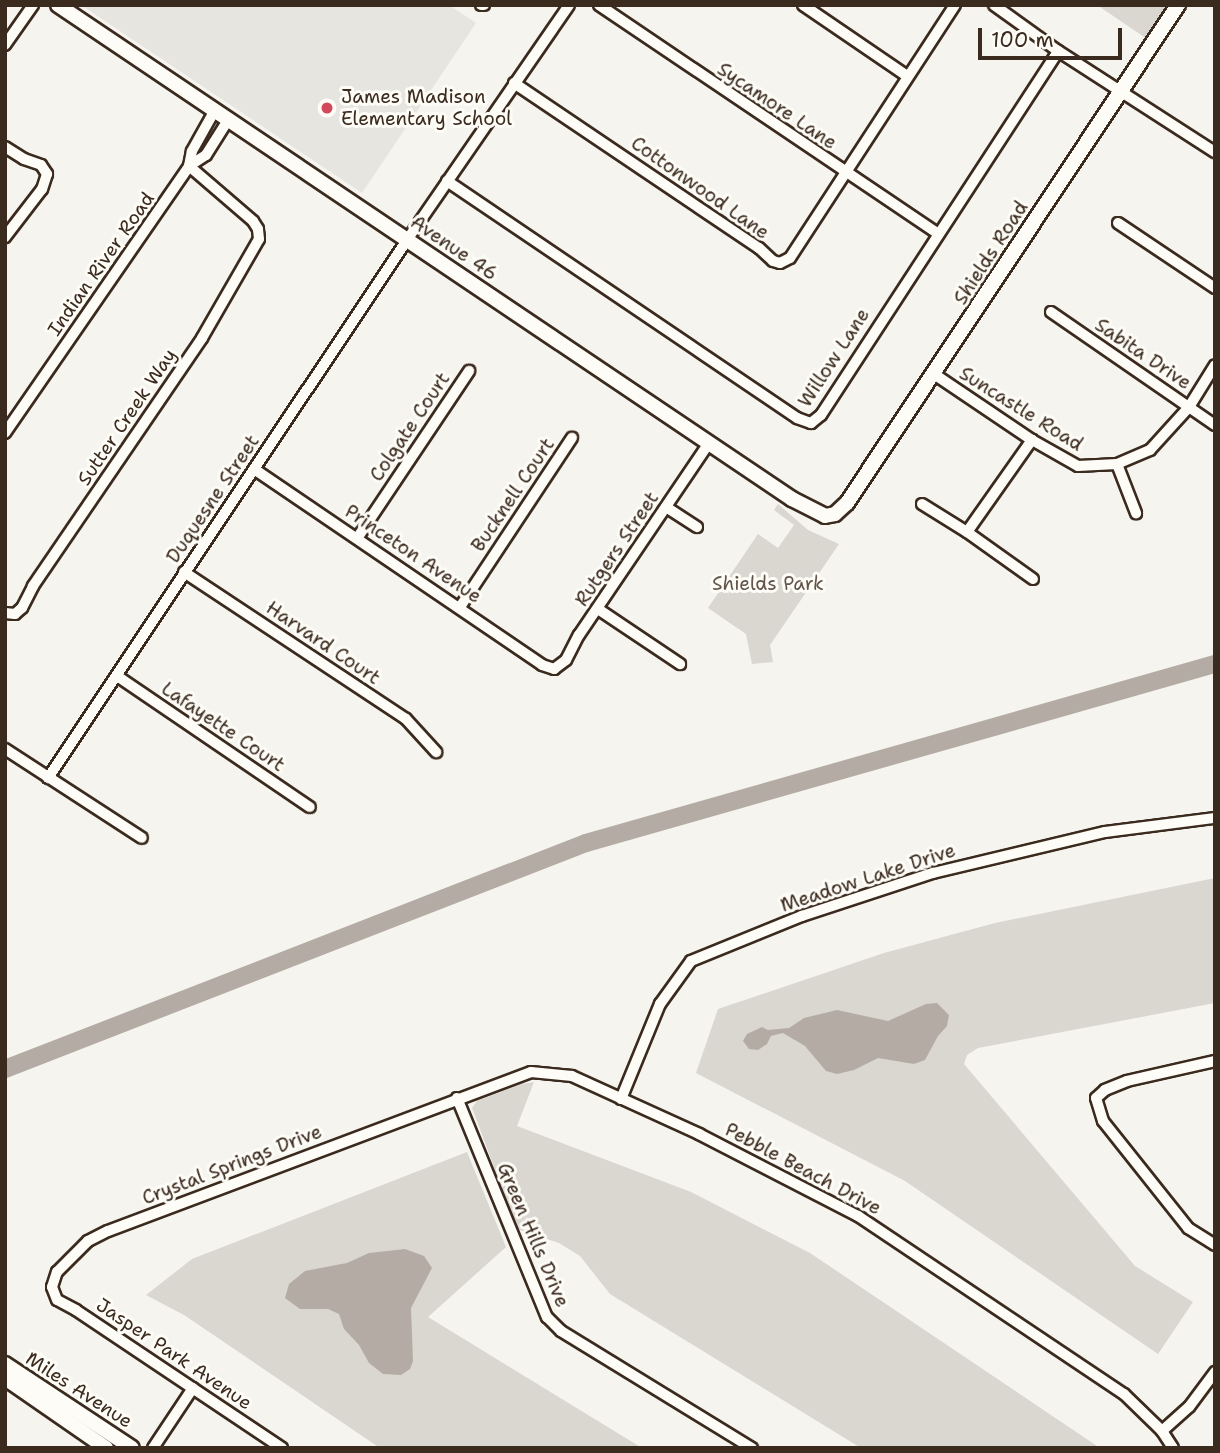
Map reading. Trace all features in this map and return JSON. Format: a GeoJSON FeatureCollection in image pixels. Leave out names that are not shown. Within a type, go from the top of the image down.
{"type":"FeatureCollection","features":[{"type":"Feature","properties":{"kind":"street"},"geometry":{"type":"LineString","coordinates":[[5,46],[33,5]]}},
{"type":"Feature","properties":{"kind":"street","name":"Avenue 46"},"geometry":{"type":"LineString","coordinates":[[58,5],[810,511],[831,516]]}},
{"type":"Feature","properties":{"kind":"street","name":"Duquesne Street"},"geometry":{"type":"LineString","coordinates":[[48,778],[407,240],[569,5]]}},
{"type":"Feature","properties":{"kind":"street","name":"Sycamore Lane"},"geometry":{"type":"LineString","coordinates":[[599,5],[844,173],[937,233]]}},
{"type":"Feature","properties":{"kind":"street"},"geometry":{"type":"LineString","coordinates":[[803,5],[907,76]]}},
{"type":"Feature","properties":{"kind":"street","name":"Cottonwood Lane"},"geometry":{"type":"LineString","coordinates":[[514,83],[759,248],[774,261],[786,262],[955,5]]}},
{"type":"Feature","properties":{"kind":"street"},"geometry":{"type":"LineString","coordinates":[[994,5],[1058,51],[1215,152]]}},
{"type":"Feature","properties":{"kind":"street","name":"Shields Road"},"geometry":{"type":"LineString","coordinates":[[831,516],[847,503],[1178,5]]}},
{"type":"Feature","properties":{"kind":"street","name":"Willow Lane"},"geometry":{"type":"LineString","coordinates":[[447,181],[797,418],[811,423],[821,415],[1058,51]]}},
{"type":"Feature","properties":{"kind":"street","name":"Indian River Road"},"geometry":{"type":"LineString","coordinates":[[5,433],[189,166],[192,151],[215,110]]}},
{"type":"Feature","properties":{"kind":"street"},"geometry":{"type":"LineString","coordinates":[[189,166],[206,155],[229,120]]}},
{"type":"Feature","properties":{"kind":"street"},"geometry":{"type":"LineString","coordinates":[[5,147],[46,169],[44,184],[5,237]]}},
{"type":"Feature","properties":{"kind":"street","name":"Sutter Creek Way"},"geometry":{"type":"LineString","coordinates":[[10,613],[202,338],[259,234],[253,221],[189,166]]}},
{"type":"Feature","properties":{"kind":"street"},"geometry":{"type":"LineString","coordinates":[[1118,223],[1215,288]]}},
{"type":"Feature","properties":{"kind":"street","name":"Sabita Drive"},"geometry":{"type":"LineString","coordinates":[[1051,312],[1215,425]]}},
{"type":"Feature","properties":{"kind":"street","name":"Suncastle Road"},"geometry":{"type":"LineString","coordinates":[[934,374],[1032,440],[1078,466],[1117,464],[1150,450],[1189,407],[1215,365]]}},
{"type":"Feature","properties":{"kind":"street","name":"Colgate Court"},"geometry":{"type":"LineString","coordinates":[[358,537],[469,371]]}},
{"type":"Feature","properties":{"kind":"street","name":"Bucknell Court"},"geometry":{"type":"LineString","coordinates":[[460,607],[572,438]]}},
{"type":"Feature","properties":{"kind":"street"},"geometry":{"type":"LineString","coordinates":[[967,532],[1032,440]]}},
{"type":"Feature","properties":{"kind":"street","name":"Rutgers Street"},"geometry":{"type":"LineString","coordinates":[[551,669],[559,667],[566,660],[709,443]]}},
{"type":"Feature","properties":{"kind":"street"},"geometry":{"type":"LineString","coordinates":[[1117,464],[1136,513]]}},
{"type":"Feature","properties":{"kind":"street","name":"Princeton Avenue"},"geometry":{"type":"LineString","coordinates":[[254,470],[358,537],[551,669]]}},
{"type":"Feature","properties":{"kind":"street"},"geometry":{"type":"LineString","coordinates":[[922,504],[1033,579]]}},
{"type":"Feature","properties":{"kind":"street"},"geometry":{"type":"LineString","coordinates":[[666,507],[697,527]]}},
{"type":"Feature","properties":{"kind":"street","name":"Harvard Court"},"geometry":{"type":"LineString","coordinates":[[184,572],[406,719],[436,751]]}},
{"type":"Feature","properties":{"kind":"street"},"geometry":{"type":"LineString","coordinates":[[598,609],[680,664]]}},
{"type":"Feature","properties":{"kind":"street","name":"Lafayette Court"},"geometry":{"type":"LineString","coordinates":[[117,676],[310,807]]}},
{"type":"Feature","properties":{"kind":"street"},"geometry":{"type":"LineString","coordinates":[[5,750],[142,838]]}},
{"type":"Feature","properties":{"kind":"street","name":"Meadow Lake Drive"},"geometry":{"type":"LineString","coordinates":[[621,1099],[660,1003],[691,961],[802,916],[933,873],[1105,832],[1215,818]]}},
{"type":"Feature","properties":{"kind":"street"},"geometry":{"type":"LineString","coordinates":[[1215,1061],[1114,1086],[1096,1098],[1103,1121],[1188,1228],[1215,1245]]}},
{"type":"Feature","properties":{"kind":"street","name":"Pebble Beach Drive"},"geometry":{"type":"LineString","coordinates":[[446,1103],[512,1077],[542,1072],[572,1076],[621,1099],[858,1216],[1124,1394],[1162,1431],[1173,1448]]}},
{"type":"Feature","properties":{"kind":"street","name":"Green Hills Drive"},"geometry":{"type":"LineString","coordinates":[[457,1098],[547,1317],[561,1331],[752,1448]]}},
{"type":"Feature","properties":{"kind":"street","name":"Crystal Springs Drive"},"geometry":{"type":"LineString","coordinates":[[52,1287],[57,1272],[72,1256],[88,1241],[108,1231],[446,1103]]}},
{"type":"Feature","properties":{"kind":"street","name":"Jasper Park Avenue"},"geometry":{"type":"LineString","coordinates":[[52,1287],[57,1300],[282,1448]]}},
{"type":"Feature","properties":{"kind":"street","name":"Miles Avenue"},"geometry":{"type":"LineString","coordinates":[[5,1364],[132,1448]]}},
{"type":"Feature","properties":{"kind":"street"},"geometry":{"type":"LineString","coordinates":[[1162,1431],[1189,1407],[1215,1372]]}},
{"type":"Feature","properties":{"kind":"street","name":"Miles Avenue"},"geometry":{"type":"LineString","coordinates":[[5,1378],[106,1448]]}},
{"type":"Feature","properties":{"kind":"street"},"geometry":{"type":"LineString","coordinates":[[153,1448],[192,1388]]}},
{"type":"Feature","properties":{"kind":"shaded area","name":"James Madison Elementary School"},"geometry":{"type":"Polygon","coordinates":[[[81,5],[449,5],[476,23],[362,193],[81,5]]]}},
{"type":"Feature","properties":{"kind":"shaded area"},"geometry":{"type":"Polygon","coordinates":[[[937,1003],[949,1015],[947,1026],[938,1036],[925,1060],[914,1064],[878,1058],[854,1070],[837,1074],[826,1071],[805,1046],[783,1033],[771,1036],[767,1044],[758,1050],[749,1049],[743,1041],[747,1034],[762,1027],[768,1030],[789,1028],[804,1018],[837,1010],[888,1021],[926,1004],[937,1003]]]}},
{"type":"Feature","properties":{"kind":"shaded area"},"geometry":{"type":"Polygon","coordinates":[[[405,1249],[424,1256],[432,1268],[411,1308],[413,1361],[410,1369],[401,1375],[383,1374],[369,1363],[359,1345],[344,1329],[339,1314],[328,1309],[300,1309],[285,1298],[289,1284],[305,1271],[347,1263],[369,1253],[405,1249]]]}},
{"type":"Feature","properties":{"kind":"green space"},"geometry":{"type":"Polygon","coordinates":[[[1097,5],[1178,5],[1153,43],[1097,5]]]}},
{"type":"Feature","properties":{"kind":"green space","name":"Shields Park"},"geometry":{"type":"Polygon","coordinates":[[[778,504],[808,530],[839,544],[770,645],[773,662],[752,664],[746,634],[708,608],[758,534],[778,548],[794,525],[774,510],[778,504]]]}},
{"type":"Feature","properties":{"kind":"green space"},"geometry":{"type":"Polygon","coordinates":[[[1215,878],[1215,1003],[978,1048],[967,1055],[964,1064],[1135,1266],[1193,1302],[1158,1354],[905,1181],[696,1073],[718,1009],[884,953],[995,923],[1215,878]]]}},
{"type":"Feature","properties":{"kind":"green space"},"geometry":{"type":"Polygon","coordinates":[[[534,1082],[517,1126],[691,1192],[810,1253],[1100,1448],[861,1448],[610,1294],[580,1256],[559,1243],[517,1229],[472,1108],[477,1101],[534,1082]]]}},
{"type":"Feature","properties":{"kind":"green space"},"geometry":{"type":"Polygon","coordinates":[[[467,1152],[506,1247],[428,1317],[642,1448],[380,1448],[184,1315],[146,1295],[192,1259],[467,1152]]]}},
{"type":"Feature","properties":{"kind":"waterway"},"geometry":{"type":"LineString","coordinates":[[5,1069],[586,843],[1215,664]]}},
{"type":"Feature","properties":{"kind":"place","name":"James Madison Elementary School"},"geometry":{"type":"Point","coordinates":[327,108]}}]}
